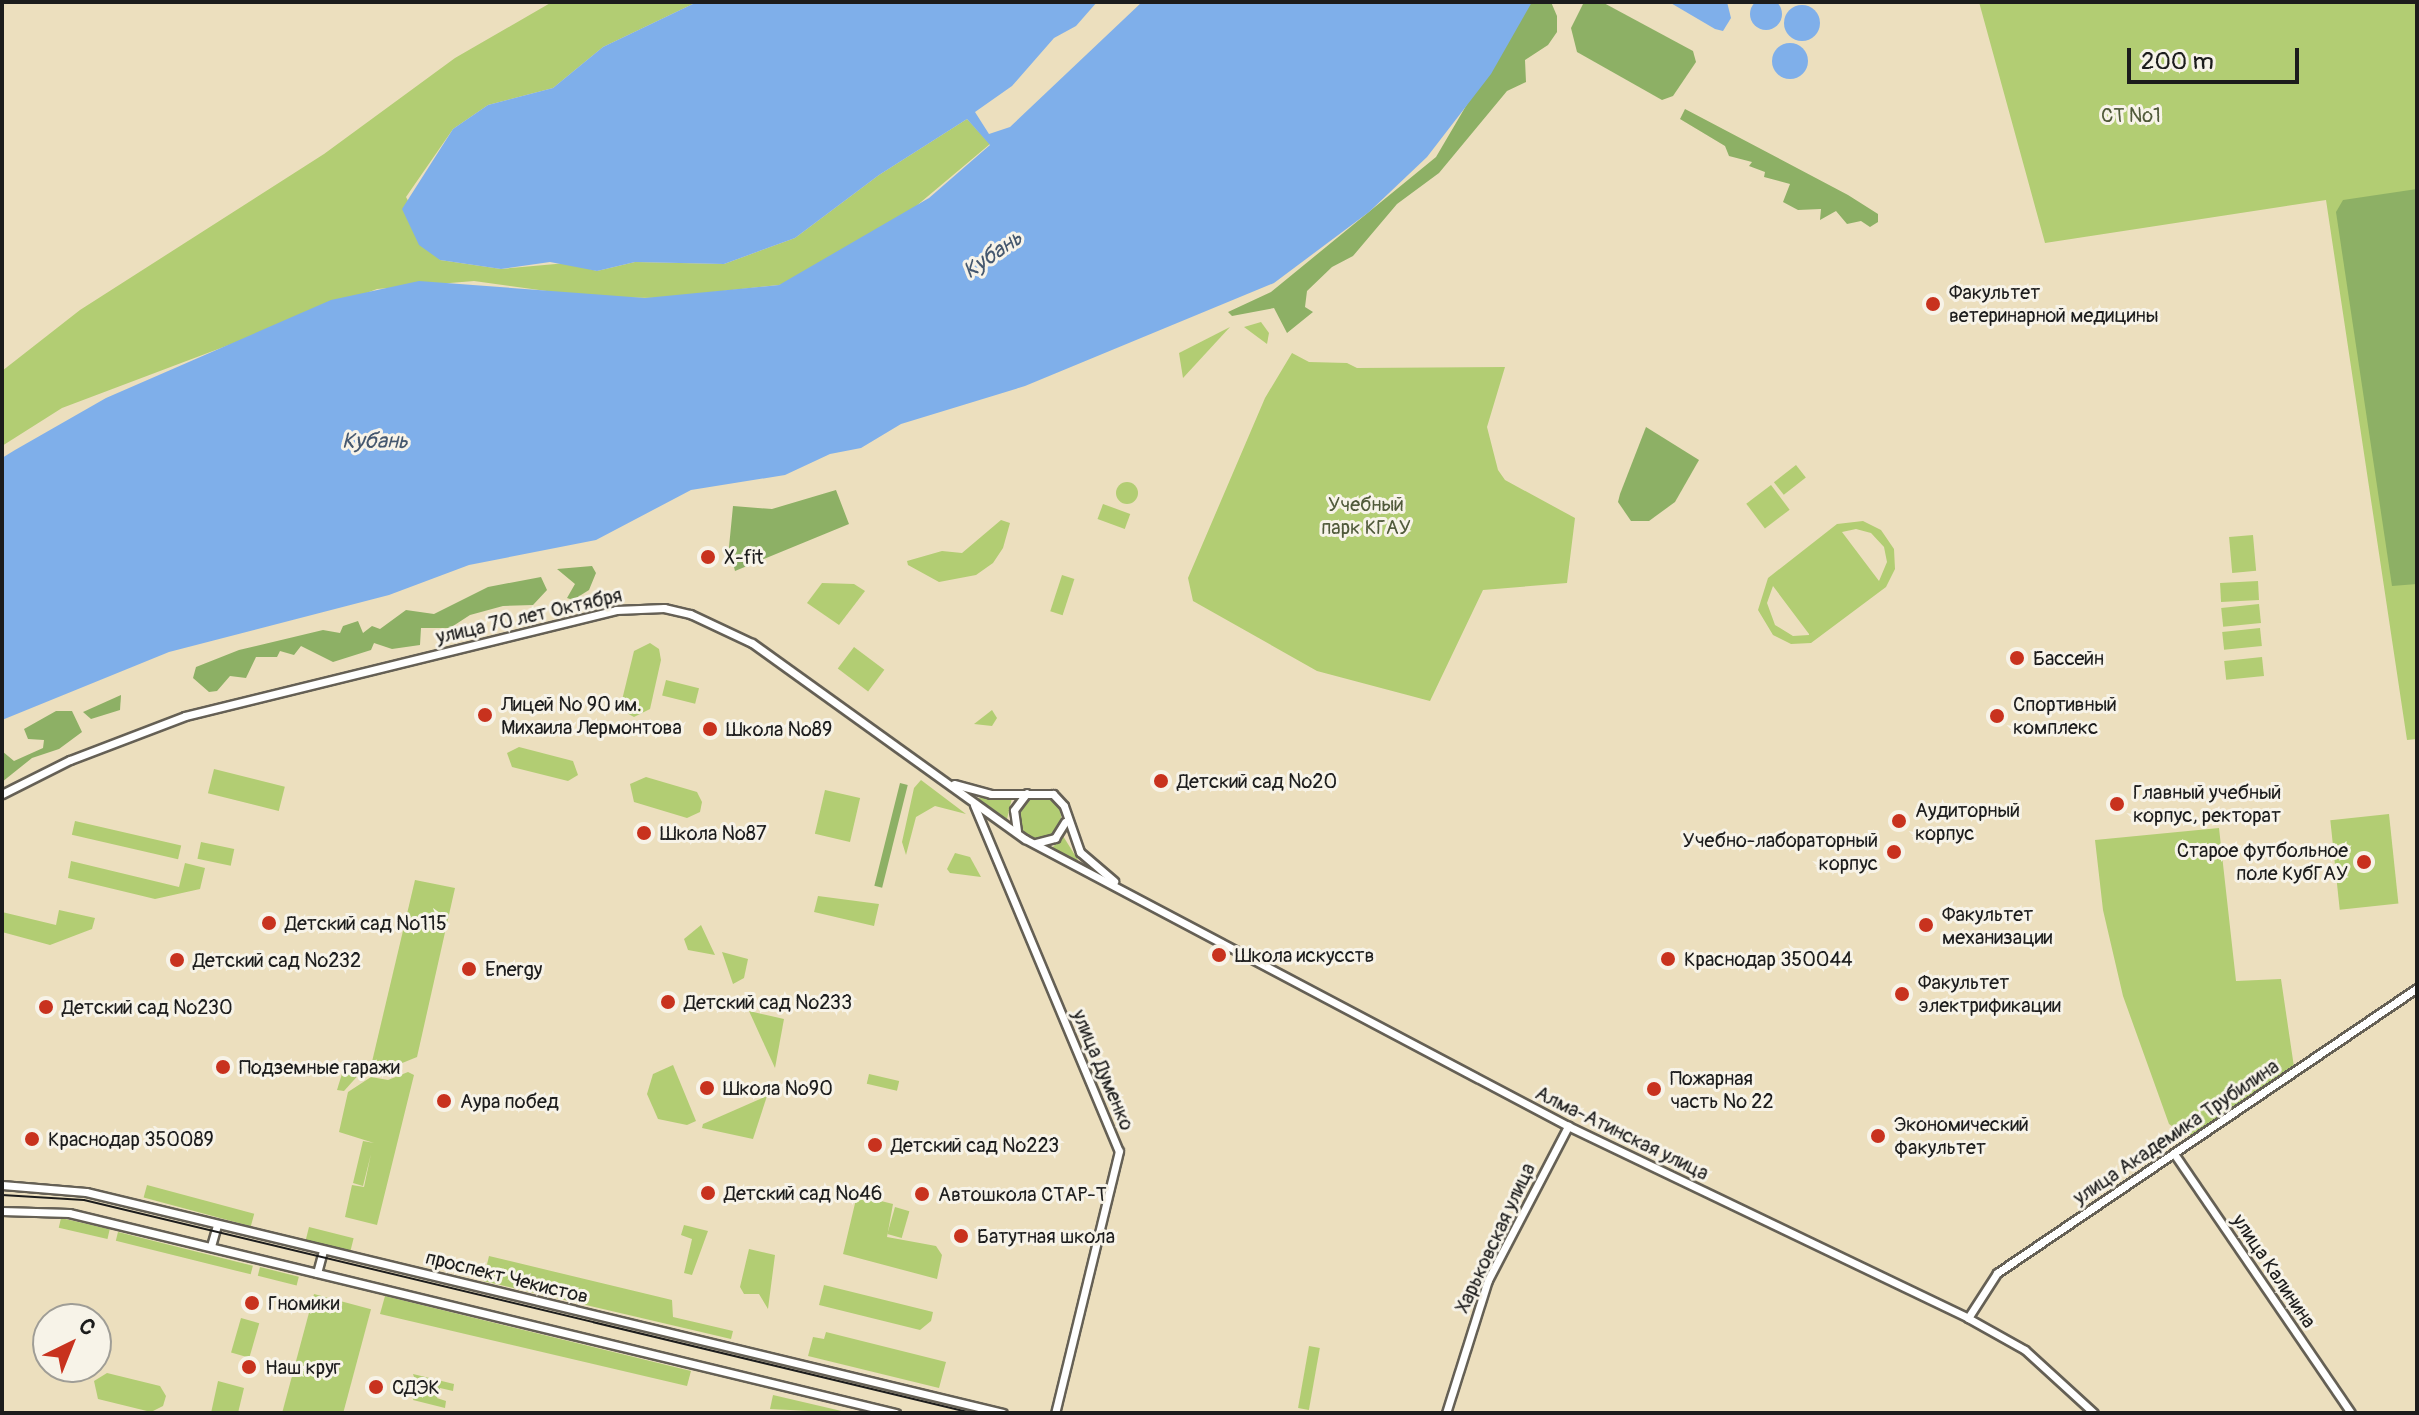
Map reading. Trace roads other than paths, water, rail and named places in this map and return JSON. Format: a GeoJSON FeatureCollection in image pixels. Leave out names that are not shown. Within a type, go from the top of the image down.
{"type":"FeatureCollection","features":[{"type":"Feature","properties":{"kind":"main road","name":"улица 70 лет Октября"},"geometry":{"type":"LineString","coordinates":[[2,794],[82,755],[185,716],[637,608],[690,614],[735,632],[1018,833]]}},
{"type":"Feature","properties":{"kind":"main road"},"geometry":{"type":"LineString","coordinates":[[935,773],[972,791],[1033,791],[1056,796],[1066,812],[1057,837],[1033,842]]}},
{"type":"Feature","properties":{"kind":"main road"},"geometry":{"type":"LineString","coordinates":[[972,791],[972,803]]}},
{"type":"Feature","properties":{"kind":"main road"},"geometry":{"type":"LineString","coordinates":[[1018,833],[1015,807],[1033,791]]}},
{"type":"Feature","properties":{"kind":"main road","name":"улица Думенко"},"geometry":{"type":"LineString","coordinates":[[972,803],[1119,1151],[1055,1413]]}},
{"type":"Feature","properties":{"kind":"main road","name":"Алма-Атинская улица"},"geometry":{"type":"LineString","coordinates":[[1066,812],[1080,852],[1127,891]]}},
{"type":"Feature","properties":{"kind":"main road"},"geometry":{"type":"LineString","coordinates":[[990,841],[997,827],[1009,827]]}},
{"type":"Feature","properties":{"kind":"main road","name":"Алма-Атинская улица"},"geometry":{"type":"LineString","coordinates":[[1018,833],[1568,1126],[1968,1318],[2025,1350],[2094,1413]]}},
{"type":"Feature","properties":{"kind":"main road","name":"улица Академика Трубилина"},"geometry":{"type":"LineString","coordinates":[[1968,1318],[1997,1273],[2417,988]]}},
{"type":"Feature","properties":{"kind":"main road","name":"Харьковская улица"},"geometry":{"type":"LineString","coordinates":[[1446,1413],[1488,1280],[1568,1126]]}},
{"type":"Feature","properties":{"kind":"main road","name":"улица Калинина"},"geometry":{"type":"LineString","coordinates":[[2175,1155],[2352,1413]]}},
{"type":"Feature","properties":{"kind":"main road","name":"проспект Чекистов"},"geometry":{"type":"LineString","coordinates":[[2,1185],[86,1192],[1003,1413]]}},
{"type":"Feature","properties":{"kind":"main road","name":"проспект Чекистов"},"geometry":{"type":"LineString","coordinates":[[2,1211],[69,1213],[896,1413]]}},
{"type":"Feature","properties":{"kind":"main road"},"geometry":{"type":"LineString","coordinates":[[211,1246],[217,1225]]}},
{"type":"Feature","properties":{"kind":"main road"},"geometry":{"type":"LineString","coordinates":[[317,1273],[323,1250]]}},
{"type":"Feature","properties":{"kind":"water"},"geometry":{"type":"Polygon","coordinates":[[[1766,-2],[1777,3],[1782,14],[1777,25],[1766,30],[1755,25],[1750,14],[1755,3],[1766,-2]]]}},
{"type":"Feature","properties":{"kind":"water","name":"Кубань"},"geometry":{"type":"Polygon","coordinates":[[[697,2],[1097,2],[1076,26],[1054,38],[1012,86],[975,112],[989,134],[1010,127],[1142,2],[1532,2],[1491,74],[1427,157],[1369,212],[1274,283],[1025,386],[901,424],[861,448],[830,454],[785,475],[691,490],[596,540],[469,565],[389,595],[169,652],[2,720],[2,458],[15,450],[106,398],[331,300],[419,281],[645,298],[779,285],[929,198],[990,145],[967,119],[879,175],[795,238],[724,264],[635,262],[597,271],[550,262],[501,269],[440,260],[419,245],[402,209],[453,129],[488,105],[553,88],[603,47],[697,2]]]}},
{"type":"Feature","properties":{"kind":"water"},"geometry":{"type":"Polygon","coordinates":[[[1669,2],[1727,2],[1731,18],[1723,31],[1715,29],[1669,2]]]}},
{"type":"Feature","properties":{"kind":"water"},"geometry":{"type":"Polygon","coordinates":[[[1802,5],[1814,11],[1820,23],[1814,35],[1802,41],[1790,35],[1784,23],[1790,11],[1802,5]]]}},
{"type":"Feature","properties":{"kind":"water"},"geometry":{"type":"Polygon","coordinates":[[[1790,43],[1802,49],[1808,61],[1802,73],[1790,79],[1778,73],[1772,61],[1778,49],[1790,43]]]}},
{"type":"Feature","properties":{"kind":"tram line"},"geometry":{"type":"LineString","coordinates":[[2,1195],[84,1200],[972,1413]]}},
{"type":"Feature","properties":{"kind":"place","name":"Факультет ветеринарной медицины"},"geometry":{"type":"Point","coordinates":[1933,304]}},
{"type":"Feature","properties":{"kind":"place","name":"X-fit"},"geometry":{"type":"Point","coordinates":[708,557]}},
{"type":"Feature","properties":{"kind":"place","name":"Бассейн"},"geometry":{"type":"Point","coordinates":[2017,658]}},
{"type":"Feature","properties":{"kind":"place","name":"Лицей № 90 им. Михаила Лермонтова"},"geometry":{"type":"Point","coordinates":[485,715]}},
{"type":"Feature","properties":{"kind":"place","name":"Спортивный комплекс"},"geometry":{"type":"Point","coordinates":[1997,716]}},
{"type":"Feature","properties":{"kind":"place","name":"Школа №89"},"geometry":{"type":"Point","coordinates":[710,729]}},
{"type":"Feature","properties":{"kind":"place","name":"Детский сад №20"},"geometry":{"type":"Point","coordinates":[1161,781]}},
{"type":"Feature","properties":{"kind":"place","name":"Главный учебный корпус, ректорат"},"geometry":{"type":"Point","coordinates":[2117,804]}},
{"type":"Feature","properties":{"kind":"place","name":"Аудиторный корпус"},"geometry":{"type":"Point","coordinates":[1899,821]}},
{"type":"Feature","properties":{"kind":"place","name":"Школа №87"},"geometry":{"type":"Point","coordinates":[644,833]}},
{"type":"Feature","properties":{"kind":"place","name":"Учебно-лабораторный корпус"},"geometry":{"type":"Point","coordinates":[1894,852]}},
{"type":"Feature","properties":{"kind":"place","name":"Старое футбольное поле КубГАУ"},"geometry":{"type":"Point","coordinates":[2364,862]}},
{"type":"Feature","properties":{"kind":"place","name":"Детский сад №115"},"geometry":{"type":"Point","coordinates":[269,923]}},
{"type":"Feature","properties":{"kind":"place","name":"Факультет механизации"},"geometry":{"type":"Point","coordinates":[1926,925]}},
{"type":"Feature","properties":{"kind":"place","name":"Школа искусств"},"geometry":{"type":"Point","coordinates":[1219,955]}},
{"type":"Feature","properties":{"kind":"place","name":"Краснодар 350044"},"geometry":{"type":"Point","coordinates":[1668,959]}},
{"type":"Feature","properties":{"kind":"place","name":"Детский сад №232"},"geometry":{"type":"Point","coordinates":[177,960]}},
{"type":"Feature","properties":{"kind":"place","name":"Energy"},"geometry":{"type":"Point","coordinates":[469,969]}},
{"type":"Feature","properties":{"kind":"place","name":"Факультет электрификации"},"geometry":{"type":"Point","coordinates":[1902,994]}},
{"type":"Feature","properties":{"kind":"place","name":"Детский сад №233"},"geometry":{"type":"Point","coordinates":[668,1002]}},
{"type":"Feature","properties":{"kind":"place","name":"Детский сад №230"},"geometry":{"type":"Point","coordinates":[46,1007]}},
{"type":"Feature","properties":{"kind":"place","name":"Подземные гаражи"},"geometry":{"type":"Point","coordinates":[223,1067]}},
{"type":"Feature","properties":{"kind":"place","name":"Школа №90"},"geometry":{"type":"Point","coordinates":[707,1088]}},
{"type":"Feature","properties":{"kind":"place","name":"Пожарная часть № 22"},"geometry":{"type":"Point","coordinates":[1654,1089]}},
{"type":"Feature","properties":{"kind":"place","name":"Аура побед"},"geometry":{"type":"Point","coordinates":[444,1101]}},
{"type":"Feature","properties":{"kind":"place","name":"Экономический факультет"},"geometry":{"type":"Point","coordinates":[1878,1136]}},
{"type":"Feature","properties":{"kind":"place","name":"Краснодар 350089"},"geometry":{"type":"Point","coordinates":[32,1139]}},
{"type":"Feature","properties":{"kind":"place","name":"Детский сад №223"},"geometry":{"type":"Point","coordinates":[875,1145]}},
{"type":"Feature","properties":{"kind":"place","name":"Детский сад №46"},"geometry":{"type":"Point","coordinates":[708,1193]}},
{"type":"Feature","properties":{"kind":"place","name":"Автошкола СТАР-Т"},"geometry":{"type":"Point","coordinates":[922,1194]}},
{"type":"Feature","properties":{"kind":"place","name":"Батутная школа"},"geometry":{"type":"Point","coordinates":[961,1236]}},
{"type":"Feature","properties":{"kind":"place","name":"Гномики"},"geometry":{"type":"Point","coordinates":[252,1303]}},
{"type":"Feature","properties":{"kind":"place","name":"Наш круг"},"geometry":{"type":"Point","coordinates":[249,1367]}},
{"type":"Feature","properties":{"kind":"place","name":"СДЭК"},"geometry":{"type":"Point","coordinates":[376,1387]}},
{"type":"Feature","properties":{"kind":"park label","name":"СТ №1"},"geometry":{"type":"Point","coordinates":[2131,115]}},
{"type":"Feature","properties":{"kind":"park label","name":"Учебный парк КГАУ"},"geometry":{"type":"Point","coordinates":[1366,516]}}]}
